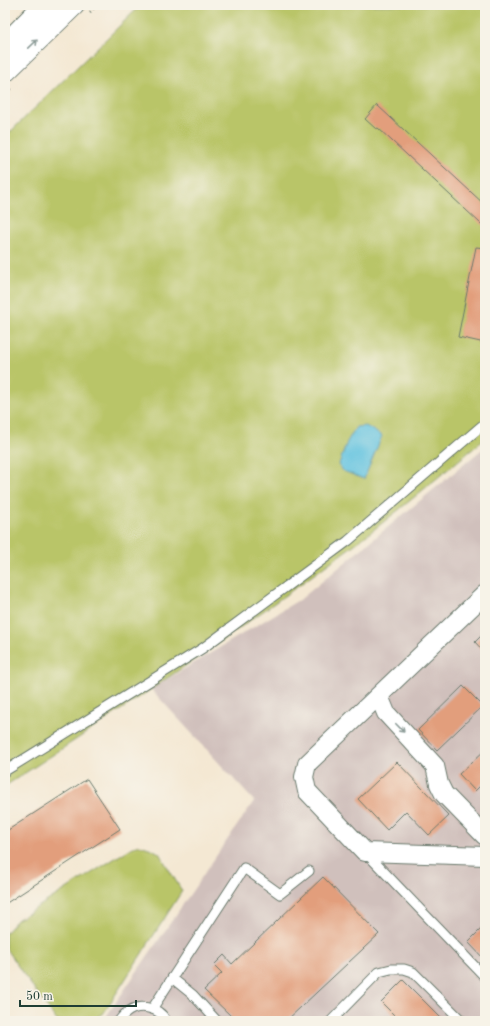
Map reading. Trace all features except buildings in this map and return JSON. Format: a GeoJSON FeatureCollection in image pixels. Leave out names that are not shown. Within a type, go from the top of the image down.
{"type":"FeatureCollection","features":[{"type":"Feature","properties":{"kind":"main road"},"geometry":{"type":"LineString","coordinates":[[5,46],[45,5]]}},
{"type":"Feature","properties":{"kind":"main road"},"geometry":{"type":"LineString","coordinates":[[5,71],[73,5]]}},
{"type":"Feature","properties":{"kind":"street"},"geometry":{"type":"LineString","coordinates":[[485,594],[307,764],[304,777],[307,791],[365,852],[485,856]]}},
{"type":"Feature","properties":{"kind":"street"},"geometry":{"type":"LineString","coordinates":[[379,696],[386,713],[435,766],[439,784],[444,794],[485,836]]}},
{"type":"Feature","properties":{"kind":"lane"},"geometry":{"type":"LineString","coordinates":[[5,771],[202,648],[348,541],[485,423]]}},
{"type":"Feature","properties":{"kind":"lane"},"geometry":{"type":"LineString","coordinates":[[365,852],[485,977]]}},
{"type":"Feature","properties":{"kind":"lane"},"geometry":{"type":"LineString","coordinates":[[152,1009],[244,868],[280,894],[309,871]]}},
{"type":"Feature","properties":{"kind":"lane"},"geometry":{"type":"LineString","coordinates":[[331,1021],[379,972],[391,969],[404,969],[413,972],[462,1021]]}},
{"type":"Feature","properties":{"kind":"lane"},"geometry":{"type":"LineString","coordinates":[[172,978],[193,995],[217,1021]]}},
{"type":"Feature","properties":{"kind":"lane"},"geometry":{"type":"LineString","coordinates":[[119,1021],[125,1014],[133,1009],[142,1007],[158,1012],[166,1021]]}},
{"type":"Feature","properties":{"kind":"shaded area"},"geometry":{"type":"Polygon","coordinates":[[[485,447],[485,1021],[103,1021],[254,801],[151,689],[302,598],[485,447]]]}},
{"type":"Feature","properties":{"kind":"green space"},"geometry":{"type":"Polygon","coordinates":[[[141,5],[485,5],[485,439],[385,521],[309,578],[180,670],[5,786],[5,137],[141,5]]]}},
{"type":"Feature","properties":{"kind":"green space"},"geometry":{"type":"Polygon","coordinates":[[[140,845],[159,853],[182,891],[103,1014],[90,1021],[57,1021],[5,948],[5,933],[17,920],[133,847],[140,845]]]}},
{"type":"Feature","properties":{"kind":"water"},"geometry":{"type":"Polygon","coordinates":[[[366,426],[382,436],[364,479],[343,471],[339,464],[347,442],[356,427],[366,426]]]}}]}
